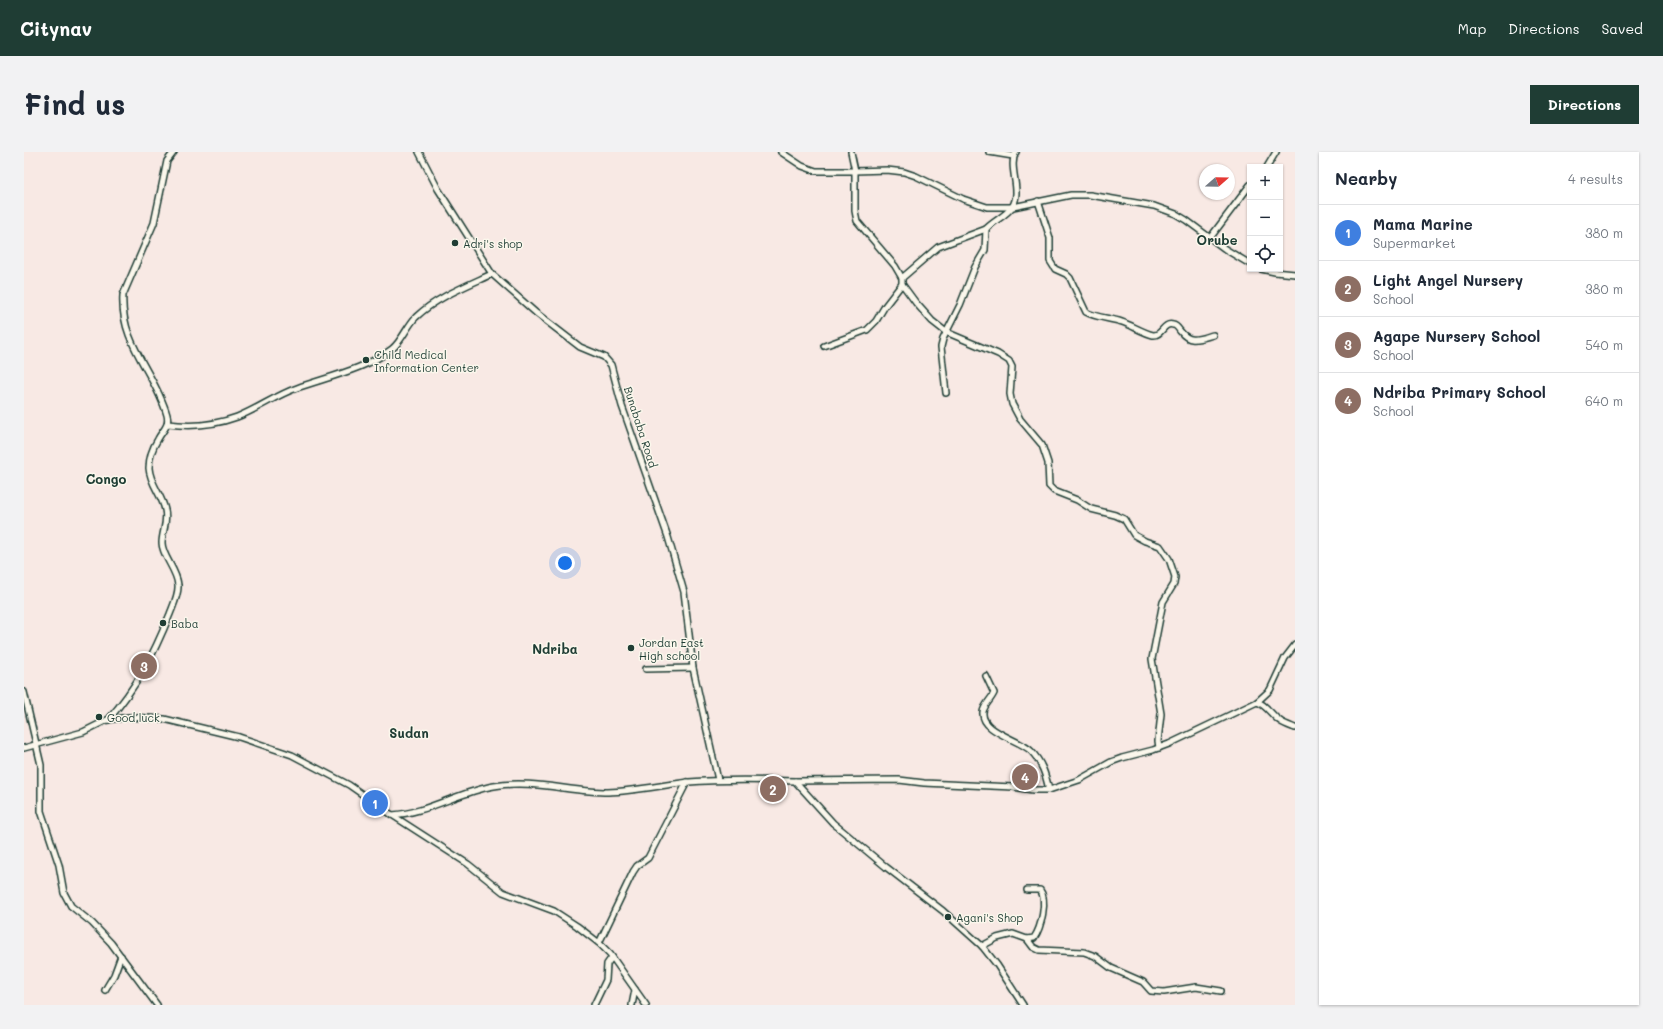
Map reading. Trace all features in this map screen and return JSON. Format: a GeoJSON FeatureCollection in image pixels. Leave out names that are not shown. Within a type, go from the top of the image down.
{"type":"FeatureCollection","features":[{"type":"Feature","properties":{"kind":"street"},"geometry":{"type":"LineString","coordinates":[[107,720],[127,698],[149,662],[174,602],[178,586],[175,573],[162,544],[166,523],[165,510],[151,477],[149,467],[153,449],[168,424],[164,406],[157,390],[139,360],[128,335],[123,306],[123,295],[154,223],[167,161],[174,152]]}},
{"type":"Feature","properties":{"kind":"street","name":"Bunababa Road"},"geometry":{"type":"LineString","coordinates":[[419,152],[438,189],[492,274],[536,314],[580,348],[604,357],[611,365],[622,406],[668,537],[684,592],[693,668],[718,780]]}},
{"type":"Feature","properties":{"kind":"street"},"geometry":{"type":"LineString","coordinates":[[781,152],[809,169],[855,172],[887,170],[904,172],[916,176],[973,203],[987,207],[1013,206],[1062,196],[1090,196],[1154,206],[1176,214],[1186,220],[1247,262]]}},
{"type":"Feature","properties":{"kind":"street"},"geometry":{"type":"LineString","coordinates":[[851,152],[855,172],[855,211],[857,221],[895,266],[902,281],[927,316],[946,332],[998,354],[1009,362],[1012,367],[1010,394],[1012,404],[1020,419],[1042,445],[1048,463],[1049,486],[1054,491],[1077,500],[1091,509],[1115,515],[1124,519],[1134,535],[1145,541],[1160,546],[1169,559],[1175,578],[1174,584],[1163,602],[1152,658],[1161,714],[1158,741],[1159,748]]}},
{"type":"Feature","properties":{"kind":"street"},"geometry":{"type":"LineString","coordinates":[[824,346],[867,330],[872,326],[902,281],[932,251],[938,247],[986,229],[1013,206],[1016,191],[1014,154],[989,152]]}},
{"type":"Feature","properties":{"kind":"street"},"geometry":{"type":"LineString","coordinates":[[1269,164],[1276,152]]}},
{"type":"Feature","properties":{"kind":"street"},"geometry":{"type":"LineString","coordinates":[[1210,238],[1247,189]]}},
{"type":"Feature","properties":{"kind":"street"},"geometry":{"type":"LineString","coordinates":[[1038,201],[1050,238],[1050,261],[1056,269],[1066,274],[1070,278],[1086,312],[1121,322],[1152,335],[1158,334],[1164,327],[1172,324],[1191,340],[1212,335]]}},
{"type":"Feature","properties":{"kind":"street"},"geometry":{"type":"LineString","coordinates":[[946,393],[941,354],[942,343],[975,267],[985,250],[986,229]]}},
{"type":"Feature","properties":{"kind":"street"},"geometry":{"type":"LineString","coordinates":[[1276,272],[1295,274]]}},
{"type":"Feature","properties":{"kind":"street"},"geometry":{"type":"LineString","coordinates":[[168,424],[183,426],[200,425],[236,417],[290,390],[341,374],[380,356],[394,348],[414,318],[429,305],[492,274]]}},
{"type":"Feature","properties":{"kind":"street"},"geometry":{"type":"LineString","coordinates":[[392,815],[425,809],[468,792],[505,784],[558,786],[588,791],[608,792],[629,791],[687,782],[718,780],[899,780],[924,783],[1049,790],[1079,780],[1116,760],[1159,748],[1257,702],[1270,690],[1285,658],[1295,646]]}},
{"type":"Feature","properties":{"kind":"street"},"geometry":{"type":"LineString","coordinates":[[646,669],[676,667],[693,668]]}},
{"type":"Feature","properties":{"kind":"street"},"geometry":{"type":"LineString","coordinates":[[986,676],[994,693],[984,709],[984,717],[986,721],[996,733],[1020,742],[1030,750],[1043,769],[1049,790]]}},
{"type":"Feature","properties":{"kind":"street"},"geometry":{"type":"LineString","coordinates":[[24,692],[41,765],[41,811],[59,865],[64,893],[71,906],[92,923],[121,956],[157,1005]]}},
{"type":"Feature","properties":{"kind":"street"},"geometry":{"type":"LineString","coordinates":[[1257,702],[1262,703],[1270,714],[1281,722],[1295,728]]}},
{"type":"Feature","properties":{"kind":"street"},"geometry":{"type":"LineString","coordinates":[[24,748],[83,732],[107,720],[129,717],[164,719],[201,727],[267,745],[292,755],[349,785],[392,815],[468,864],[503,892],[554,911],[599,943],[612,957],[646,1005]]}},
{"type":"Feature","properties":{"kind":"street"},"geometry":{"type":"LineString","coordinates":[[795,781],[833,823],[886,867],[943,911],[982,946],[997,965],[1023,1005]]}},
{"type":"Feature","properties":{"kind":"street"},"geometry":{"type":"LineString","coordinates":[[599,943],[633,872],[637,866],[648,858],[687,782]]}},
{"type":"Feature","properties":{"kind":"street"},"geometry":{"type":"LineString","coordinates":[[982,946],[1004,935],[1013,934],[1027,939],[1034,938],[1039,930],[1043,899],[1040,890],[1027,890]]}},
{"type":"Feature","properties":{"kind":"street"},"geometry":{"type":"LineString","coordinates":[[1027,939],[1033,947],[1038,950],[1078,950],[1088,953],[1095,956],[1104,965],[1144,982],[1151,991],[1164,992],[1196,986],[1221,991]]}},
{"type":"Feature","properties":{"kind":"street"},"geometry":{"type":"LineString","coordinates":[[105,990],[112,979],[121,956]]}},
{"type":"Feature","properties":{"kind":"street"},"geometry":{"type":"LineString","coordinates":[[594,1005],[606,980],[606,968],[612,957]]}},
{"type":"Feature","properties":{"kind":"street"},"geometry":{"type":"LineString","coordinates":[[632,1005],[635,990]]}},
{"type":"Feature","properties":{"kind":"place","name":"Adri's shop"},"geometry":{"type":"Point","coordinates":[455,243]}},
{"type":"Feature","properties":{"kind":"place","name":"Child Medical Information Center"},"geometry":{"type":"Point","coordinates":[366,360]}},
{"type":"Feature","properties":{"kind":"place","name":"Baba"},"geometry":{"type":"Point","coordinates":[163,623]}},
{"type":"Feature","properties":{"kind":"place","name":"Jordan East High school"},"geometry":{"type":"Point","coordinates":[631,648]}},
{"type":"Feature","properties":{"kind":"place","name":"Agape Nursery School"},"geometry":{"type":"Point","coordinates":[144,666]}},
{"type":"Feature","properties":{"kind":"place","name":"Good luck"},"geometry":{"type":"Point","coordinates":[99,717]}},
{"type":"Feature","properties":{"kind":"place","name":"Ndriba Primary School"},"geometry":{"type":"Point","coordinates":[1025,777]}},
{"type":"Feature","properties":{"kind":"place","name":"Light Angel Nursery"},"geometry":{"type":"Point","coordinates":[773,789]}},
{"type":"Feature","properties":{"kind":"place","name":"Mama Marine"},"geometry":{"type":"Point","coordinates":[375,803]}},
{"type":"Feature","properties":{"kind":"place","name":"Agani's Shop"},"geometry":{"type":"Point","coordinates":[948,917]}},
{"type":"Feature","properties":{"kind":"district","name":"Orube"},"geometry":{"type":"Point","coordinates":[1217,239]}},
{"type":"Feature","properties":{"kind":"district","name":"Congo"},"geometry":{"type":"Point","coordinates":[106,478]}},
{"type":"Feature","properties":{"kind":"district","name":"Ndriba"},"geometry":{"type":"Point","coordinates":[555,648]}},
{"type":"Feature","properties":{"kind":"district","name":"Sudan"},"geometry":{"type":"Point","coordinates":[409,732]}}]}
